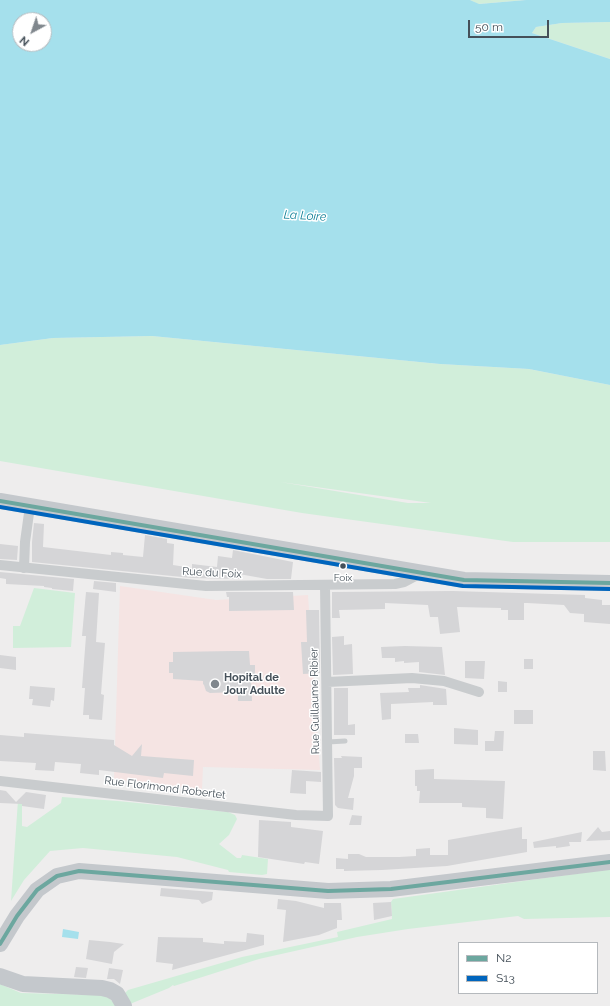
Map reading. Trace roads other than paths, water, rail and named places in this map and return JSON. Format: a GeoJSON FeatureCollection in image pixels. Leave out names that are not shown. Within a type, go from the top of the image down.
{"type":"FeatureCollection","features":[{"type":"Feature","properties":{"kind":"main road"},"geometry":{"type":"LineString","coordinates":[[0,501],[464,580],[610,582]]}},
{"type":"Feature","properties":{"kind":"main road"},"geometry":{"type":"LineString","coordinates":[[0,944],[17,916],[37,890],[57,876],[79,871],[328,891],[391,889],[610,862]]}},
{"type":"Feature","properties":{"kind":"main road"},"geometry":{"type":"LineString","coordinates":[[0,976],[23,984],[102,988],[114,992],[123,1003]]}},
{"type":"Feature","properties":{"kind":"street"},"geometry":{"type":"LineString","coordinates":[[24,568],[25,542],[30,506]]}},
{"type":"Feature","properties":{"kind":"street","name":"Rue du Foix"},"geometry":{"type":"LineString","coordinates":[[0,565],[206,586],[395,584],[404,582],[421,573]]}},
{"type":"Feature","properties":{"kind":"street","name":"Rue Guillaume Ribier"},"geometry":{"type":"LineString","coordinates":[[325,585],[328,816]]}},
{"type":"Feature","properties":{"kind":"street"},"geometry":{"type":"LineString","coordinates":[[327,682],[381,678],[444,680],[479,692]]}},
{"type":"Feature","properties":{"kind":"street","name":"Rue Florimond Robertet"},"geometry":{"type":"LineString","coordinates":[[0,781],[296,815],[328,816]]}},
{"type":"Feature","properties":{"kind":"lane"},"geometry":{"type":"LineString","coordinates":[[328,742],[345,741]]}},
{"type":"Feature","properties":{"kind":"water","name":"La Loire"},"geometry":{"type":"Polygon","coordinates":[[[0,0],[470,0],[479,4],[526,0],[610,0],[610,22],[562,23],[536,27],[532,33],[610,59],[610,385],[529,369],[440,364],[152,336],[53,338],[0,345],[0,0]]]}},
{"type":"Feature","properties":{"kind":"water"},"geometry":{"type":"Polygon","coordinates":[[[63,929],[79,932],[78,939],[62,937],[63,929]]]}},
{"type":"Feature","properties":{"kind":"place","name":"Foix"},"geometry":{"type":"Point","coordinates":[343,566]}},
{"type":"Feature","properties":{"kind":"place","name":"Hopital de Jour Adulte"},"geometry":{"type":"Point","coordinates":[215,684]}}]}
